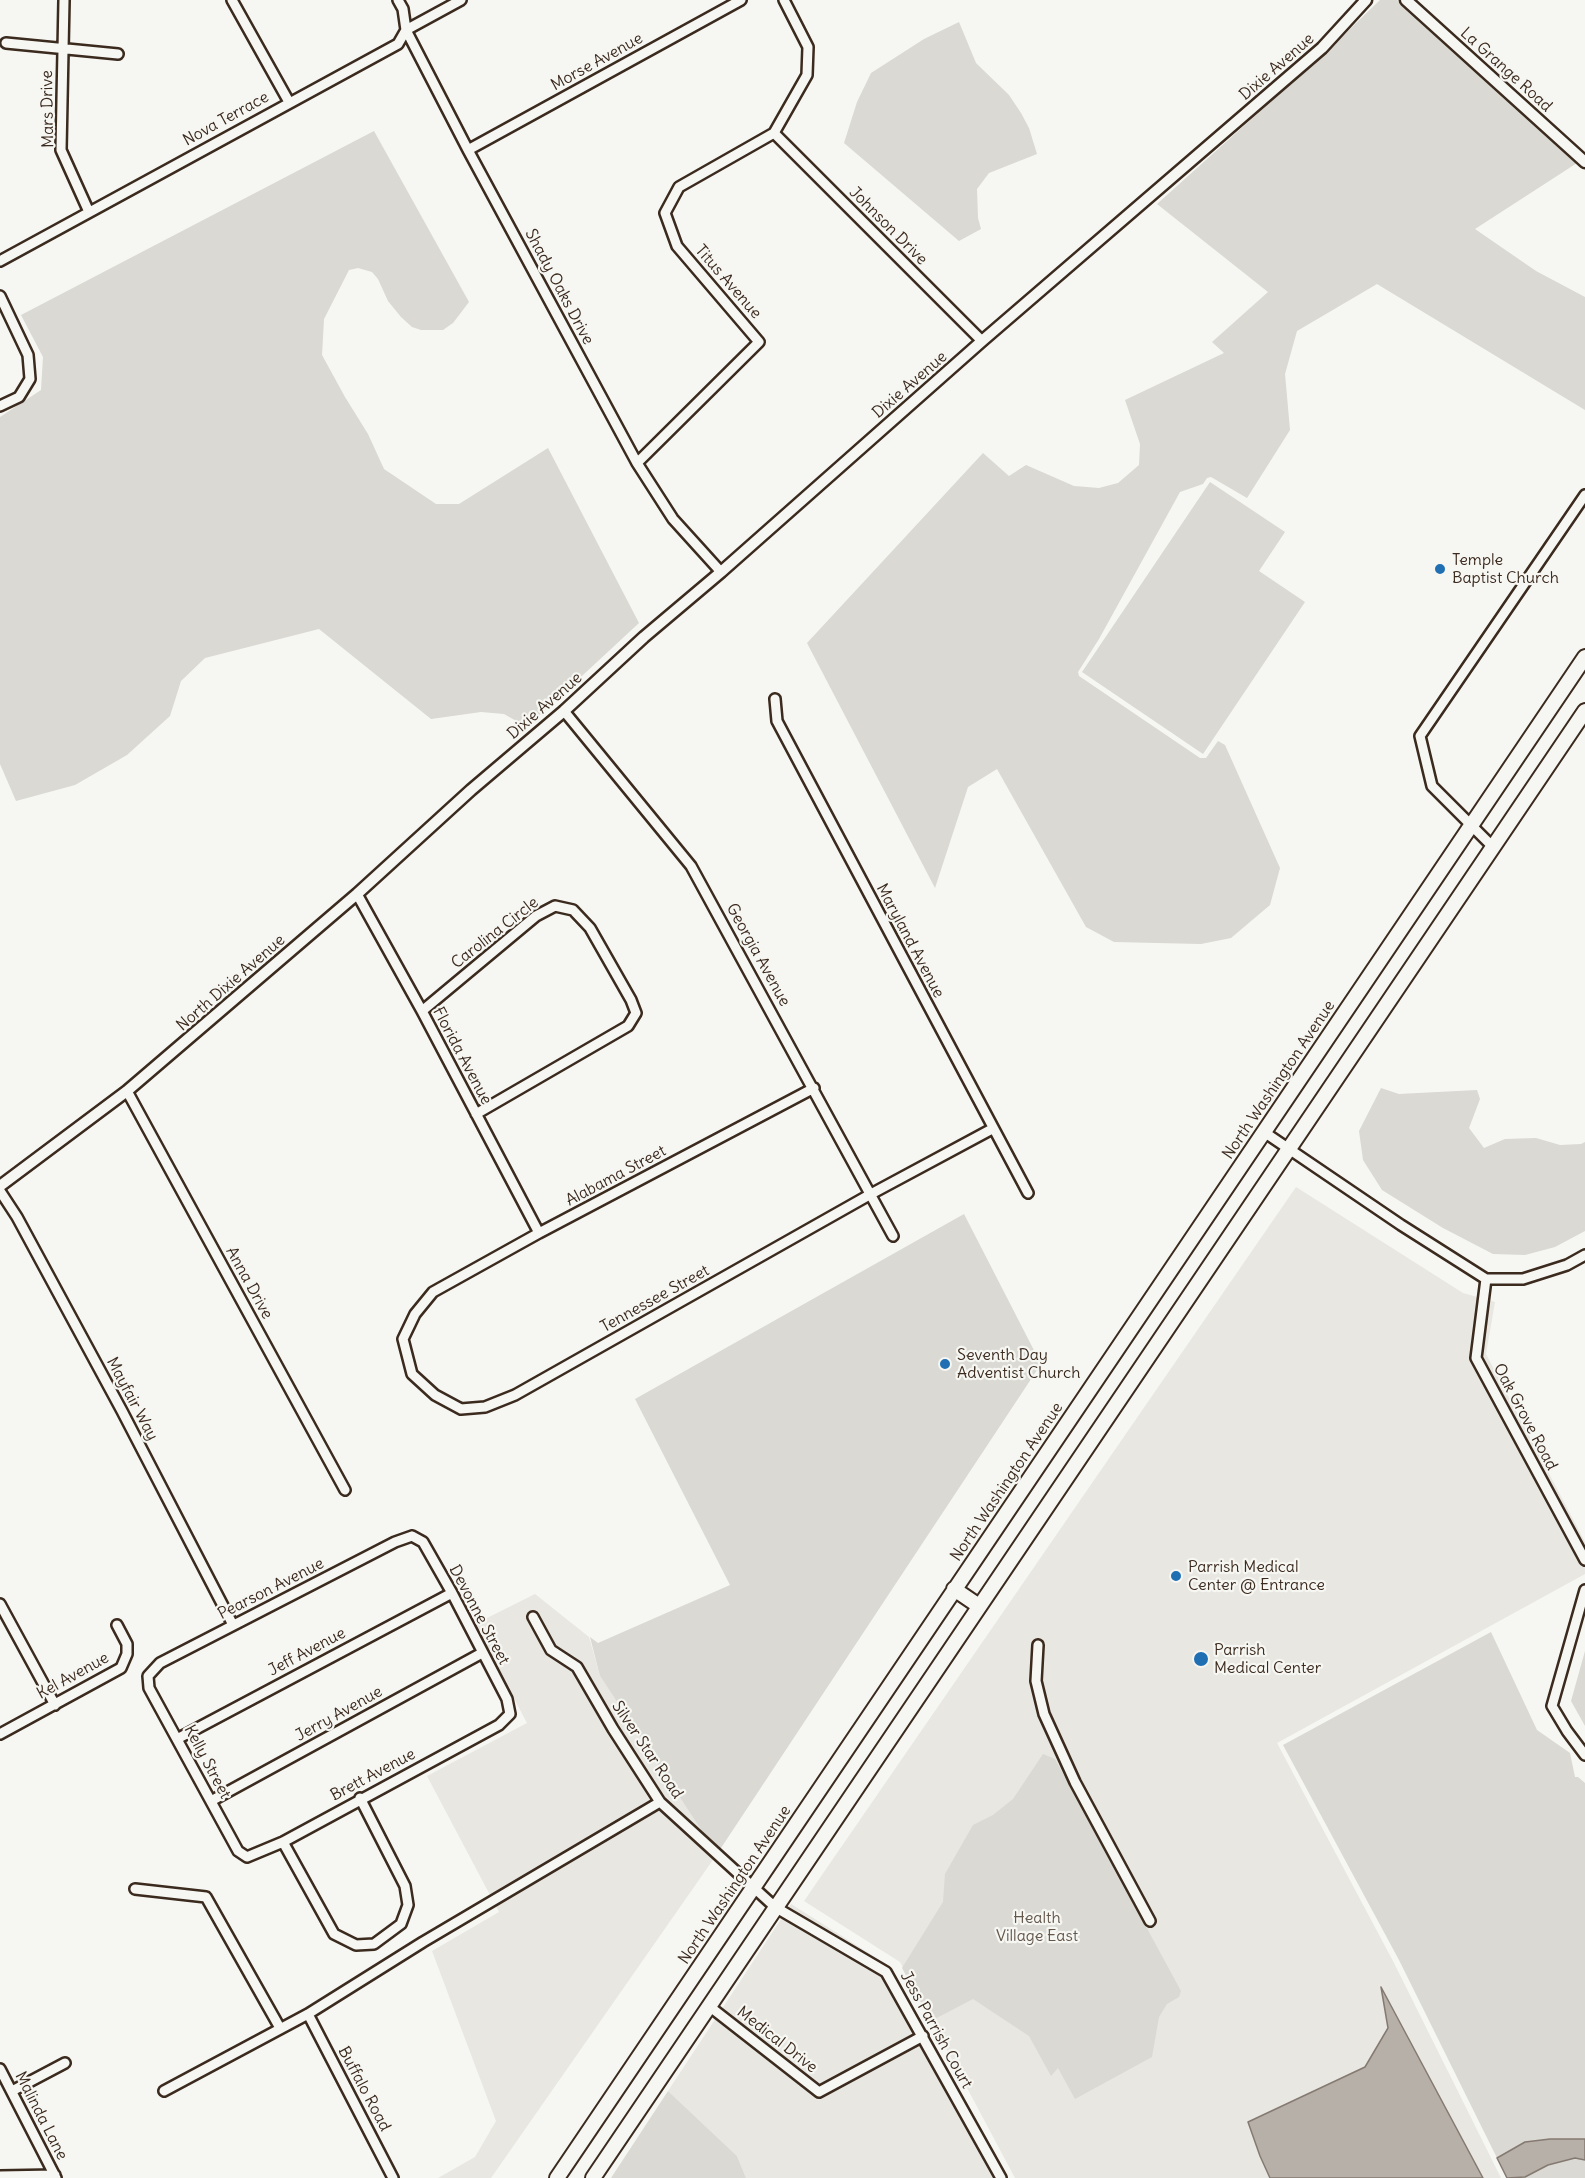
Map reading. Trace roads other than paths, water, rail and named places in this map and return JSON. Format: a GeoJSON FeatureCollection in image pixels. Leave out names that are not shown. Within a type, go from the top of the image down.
{"type":"FeatureCollection","features":[{"type":"Feature","properties":{"kind":"main road","name":"North Washington Avenue"},"geometry":{"type":"LineString","coordinates":[[557,2178],[1585,657]]}},
{"type":"Feature","properties":{"kind":"main road"},"geometry":{"type":"LineString","coordinates":[[593,2178],[1585,711]]}},
{"type":"Feature","properties":{"kind":"main road"},"geometry":{"type":"LineString","coordinates":[[954,1589],[979,1606]]}},
{"type":"Feature","properties":{"kind":"street","name":"Mars Drive"},"geometry":{"type":"LineString","coordinates":[[64,0],[61,150],[89,212]]}},
{"type":"Feature","properties":{"kind":"street"},"geometry":{"type":"LineString","coordinates":[[232,0],[289,102]]}},
{"type":"Feature","properties":{"kind":"street","name":"Shady Oaks Drive"},"geometry":{"type":"LineString","coordinates":[[398,0],[403,9],[406,30],[637,463],[673,519],[721,572]]}},
{"type":"Feature","properties":{"kind":"street","name":"Nova Terrace"},"geometry":{"type":"LineString","coordinates":[[0,261],[398,44],[406,30],[461,0]]}},
{"type":"Feature","properties":{"kind":"street","name":"Morse Avenue"},"geometry":{"type":"LineString","coordinates":[[468,150],[741,0]]}},
{"type":"Feature","properties":{"kind":"street"},"geometry":{"type":"LineString","coordinates":[[774,133],[807,75],[808,47],[784,0]]}},
{"type":"Feature","properties":{"kind":"street","name":"Dixie Avenue"},"geometry":{"type":"LineString","coordinates":[[471,790],[564,711],[644,637],[721,572],[982,341],[1322,48],[1366,0]]}},
{"type":"Feature","properties":{"kind":"street","name":"La Grange Road"},"geometry":{"type":"LineString","coordinates":[[1406,0],[1585,162]]}},
{"type":"Feature","properties":{"kind":"street"},"geometry":{"type":"LineString","coordinates":[[6,43],[118,54]]}},
{"type":"Feature","properties":{"kind":"street","name":"Johnson Drive"},"geometry":{"type":"LineString","coordinates":[[774,133],[982,341]]}},
{"type":"Feature","properties":{"kind":"street","name":"Titus Avenue"},"geometry":{"type":"LineString","coordinates":[[637,463],[759,342],[677,246],[665,213],[679,187],[774,133]]}},
{"type":"Feature","properties":{"kind":"street"},"geometry":{"type":"LineString","coordinates":[[0,296],[28,355],[30,379],[19,397],[0,406]]}},
{"type":"Feature","properties":{"kind":"street"},"geometry":{"type":"LineString","coordinates":[[1493,847],[1432,786],[1420,736],[1585,495]]}},
{"type":"Feature","properties":{"kind":"street","name":"Maryland Avenue"},"geometry":{"type":"LineString","coordinates":[[775,699],[777,721],[1028,1193]]}},
{"type":"Feature","properties":{"kind":"street","name":"Georgia Avenue"},"geometry":{"type":"LineString","coordinates":[[564,711],[691,866],[893,1236]]}},
{"type":"Feature","properties":{"kind":"street","name":"North Dixie Avenue"},"geometry":{"type":"LineString","coordinates":[[0,1188],[127,1091],[357,894],[471,790]]}},
{"type":"Feature","properties":{"kind":"street","name":"Florida Avenue"},"geometry":{"type":"LineString","coordinates":[[357,894],[422,1011],[539,1233]]}},
{"type":"Feature","properties":{"kind":"street","name":"Carolina Circle"},"geometry":{"type":"LineString","coordinates":[[422,1011],[536,916],[555,906],[573,910],[590,928],[631,1000],[636,1012],[628,1026],[476,1114]]}},
{"type":"Feature","properties":{"kind":"street","name":"Alabama Street"},"geometry":{"type":"LineString","coordinates":[[433,1292],[539,1233],[814,1088]]}},
{"type":"Feature","properties":{"kind":"street","name":"Anna Drive"},"geometry":{"type":"LineString","coordinates":[[127,1091],[345,1490]]}},
{"type":"Feature","properties":{"kind":"street","name":"Tennessee Street"},"geometry":{"type":"LineString","coordinates":[[433,1292],[415,1314],[403,1340],[412,1374],[435,1395],[461,1409],[485,1407],[515,1395],[871,1194],[992,1129]]}},
{"type":"Feature","properties":{"kind":"street"},"geometry":{"type":"LineString","coordinates":[[1264,1132],[1401,1225],[1486,1279],[1523,1279],[1568,1265],[1585,1255]]}},
{"type":"Feature","properties":{"kind":"street","name":"Mayfair Way"},"geometry":{"type":"LineString","coordinates":[[0,1188],[122,1411],[233,1625]]}},
{"type":"Feature","properties":{"kind":"street","name":"Oak Grove Road"},"geometry":{"type":"LineString","coordinates":[[1486,1279],[1476,1358],[1585,1560]]}},
{"type":"Feature","properties":{"kind":"street","name":"Pearson Avenue"},"geometry":{"type":"LineString","coordinates":[[148,1676],[160,1663],[395,1542],[412,1536]]}},
{"type":"Feature","properties":{"kind":"street","name":"Devonne Street"},"geometry":{"type":"LineString","coordinates":[[412,1536],[423,1542],[452,1593],[507,1699],[510,1714]]}},
{"type":"Feature","properties":{"kind":"street"},"geometry":{"type":"LineString","coordinates":[[1585,1590],[1552,1706],[1585,1755]]}},
{"type":"Feature","properties":{"kind":"street","name":"Jeff Avenue"},"geometry":{"type":"LineString","coordinates":[[177,1739],[452,1593]]}},
{"type":"Feature","properties":{"kind":"street"},"geometry":{"type":"LineString","coordinates":[[0,1604],[55,1705]]}},
{"type":"Feature","properties":{"kind":"street","name":"Silver Star Road"},"geometry":{"type":"LineString","coordinates":[[533,1617],[551,1650],[577,1667],[613,1729],[660,1802],[753,1888]]}},
{"type":"Feature","properties":{"kind":"street","name":"Kel Avenue"},"geometry":{"type":"LineString","coordinates":[[0,1734],[121,1668],[127,1654],[127,1644],[117,1625]]}},
{"type":"Feature","properties":{"kind":"street"},"geometry":{"type":"LineString","coordinates":[[1038,1645],[1036,1681],[1044,1714],[1075,1782],[1150,1921]]}},
{"type":"Feature","properties":{"kind":"street","name":"Jerry Avenue"},"geometry":{"type":"LineString","coordinates":[[211,1801],[482,1653]]}},
{"type":"Feature","properties":{"kind":"street","name":"Kelly Street"},"geometry":{"type":"LineString","coordinates":[[148,1676],[149,1688],[238,1851],[247,1857]]}},
{"type":"Feature","properties":{"kind":"street","name":"Brett Avenue"},"geometry":{"type":"LineString","coordinates":[[247,1857],[283,1842],[360,1798],[499,1725],[510,1714]]}},
{"type":"Feature","properties":{"kind":"street"},"geometry":{"type":"LineString","coordinates":[[283,1842],[334,1934],[356,1946],[374,1944],[400,1924],[408,1905],[405,1886],[360,1798]]}},
{"type":"Feature","properties":{"kind":"street"},"geometry":{"type":"LineString","coordinates":[[164,2091],[308,2014],[423,1942],[660,1802]]}},
{"type":"Feature","properties":{"kind":"street","name":"Jess Parrish Court"},"geometry":{"type":"LineString","coordinates":[[753,1888],[775,1907],[886,1971],[1001,2178]]}},
{"type":"Feature","properties":{"kind":"street"},"geometry":{"type":"LineString","coordinates":[[135,1889],[206,1897],[280,2028]]}},
{"type":"Feature","properties":{"kind":"street","name":"Medical Drive"},"geometry":{"type":"LineString","coordinates":[[709,2006],[819,2092],[922,2036]]}},
{"type":"Feature","properties":{"kind":"street","name":"Buffalo Road"},"geometry":{"type":"LineString","coordinates":[[308,2014],[393,2178]]}},
{"type":"Feature","properties":{"kind":"street"},"geometry":{"type":"LineString","coordinates":[[12,2091],[65,2063]]}},
{"type":"Feature","properties":{"kind":"street","name":"Malinda Lane"},"geometry":{"type":"LineString","coordinates":[[0,2069],[55,2176]]}},
{"type":"Feature","properties":{"kind":"street"},"geometry":{"type":"LineString","coordinates":[[0,2176],[55,2176]]}},
{"type":"Feature","properties":{"kind":"place","name":"Temple Baptist Church"},"geometry":{"type":"Point","coordinates":[1440,569]}},
{"type":"Feature","properties":{"kind":"place","name":"Seventh Day Adventist Church"},"geometry":{"type":"Point","coordinates":[945,1364]}},
{"type":"Feature","properties":{"kind":"place","name":"Parrish Medical Center @ Entrance"},"geometry":{"type":"Point","coordinates":[1176,1576]}},
{"type":"Feature","properties":{"kind":"place","name":"Parrish Medical Center"},"geometry":{"type":"Point","coordinates":[1201,1659]}},
{"type":"Feature","properties":{"kind":"park label","name":"Health Village East"},"geometry":{"type":"Point","coordinates":[1037,1927]}}]}
